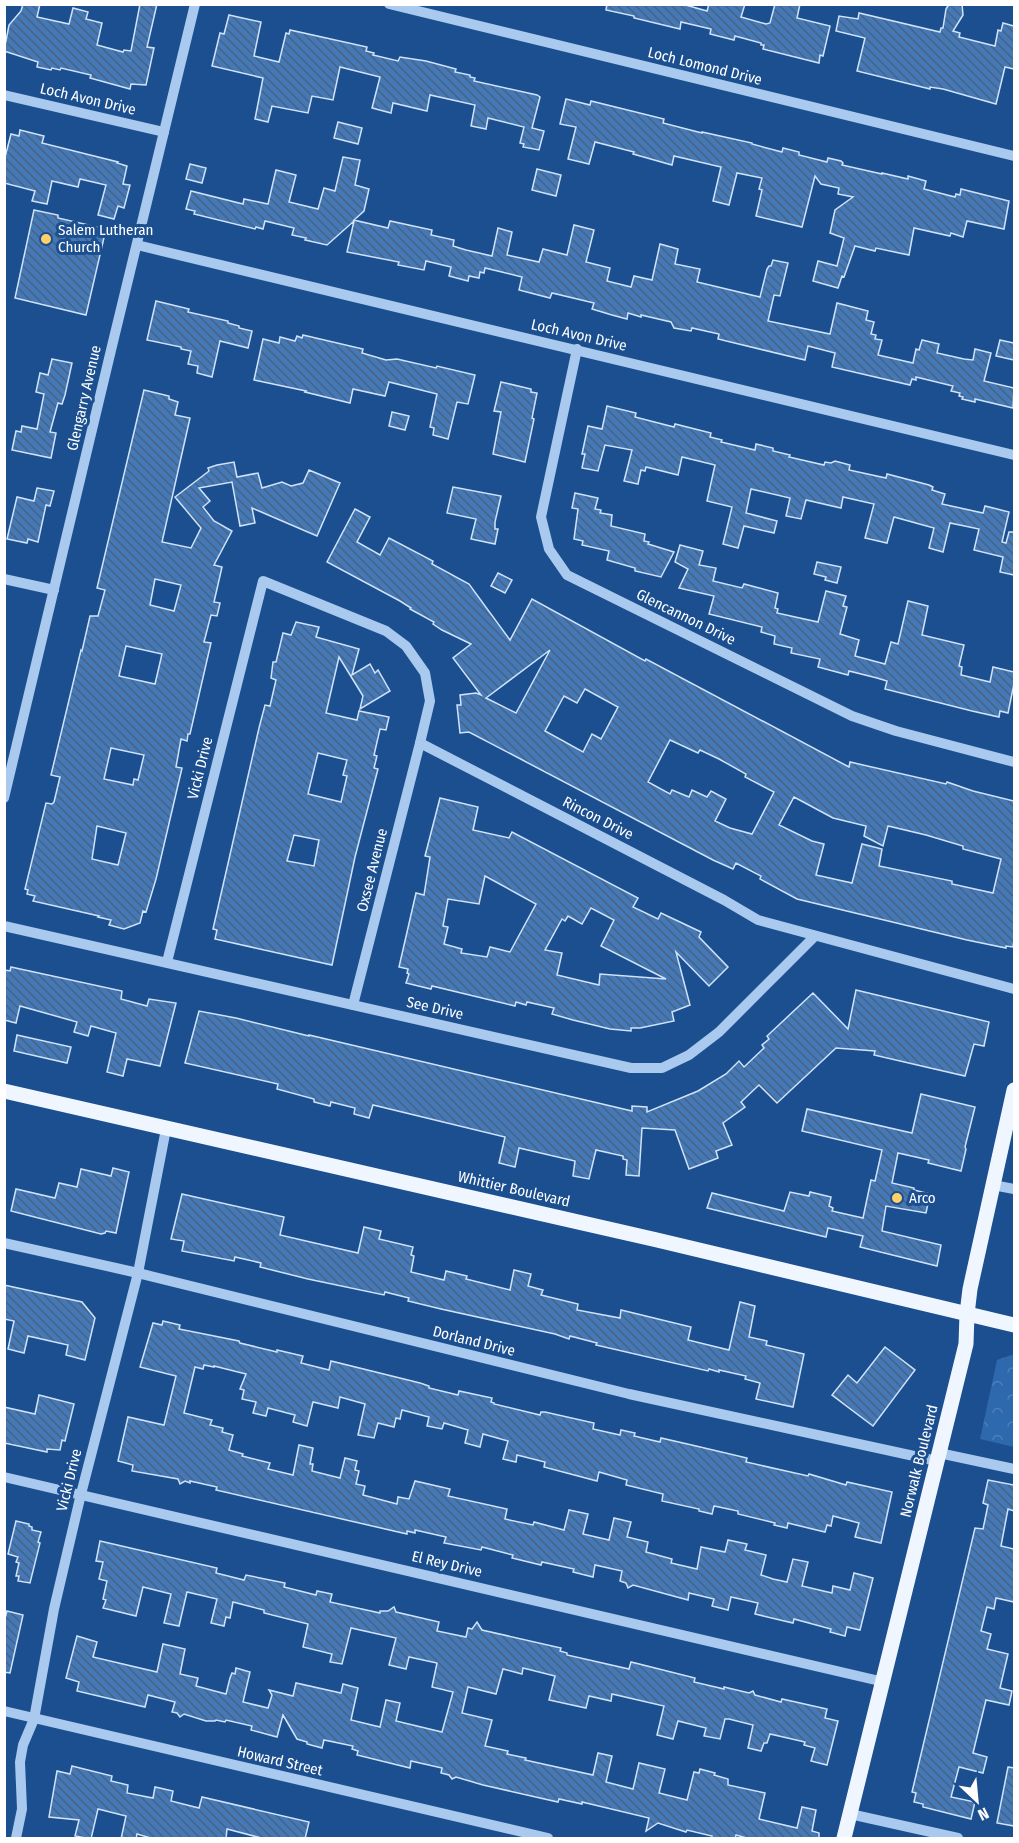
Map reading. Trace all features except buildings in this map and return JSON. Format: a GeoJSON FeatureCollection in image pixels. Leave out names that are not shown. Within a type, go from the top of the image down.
{"type":"FeatureCollection","features":[{"type":"Feature","properties":{"kind":"main road","name":"Norwalk Boulevard"},"geometry":{"type":"LineString","coordinates":[[844,1839],[966,1344],[970,1289],[1014,1090]]}},
{"type":"Feature","properties":{"kind":"main road","name":"Whittier Boulevard"},"geometry":{"type":"LineString","coordinates":[[4,1091],[657,1240],[1014,1326]]}},
{"type":"Feature","properties":{"kind":"street","name":"Glengarry Avenue"},"geometry":{"type":"LineString","coordinates":[[4,798],[195,4]]}},
{"type":"Feature","properties":{"kind":"street","name":"Loch Lomond Drive"},"geometry":{"type":"LineString","coordinates":[[389,4],[1014,156]]}},
{"type":"Feature","properties":{"kind":"street","name":"Loch Avon Drive"},"geometry":{"type":"LineString","coordinates":[[4,95],[164,132]]}},
{"type":"Feature","properties":{"kind":"street","name":"Loch Avon Drive"},"geometry":{"type":"LineString","coordinates":[[137,245],[1014,455]]}},
{"type":"Feature","properties":{"kind":"street","name":"Glencannon Drive"},"geometry":{"type":"LineString","coordinates":[[577,349],[541,517],[549,549],[567,575],[852,716],[896,731],[1014,762]]}},
{"type":"Feature","properties":{"kind":"street"},"geometry":{"type":"LineString","coordinates":[[4,579],[54,590]]}},
{"type":"Feature","properties":{"kind":"street","name":"Vicki Drive"},"geometry":{"type":"LineString","coordinates":[[167,962],[263,581],[386,631],[406,646],[425,673],[430,701],[420,743]]}},
{"type":"Feature","properties":{"kind":"street","name":"Rincon Drive"},"geometry":{"type":"LineString","coordinates":[[420,743],[724,900],[758,920],[1014,989]]}},
{"type":"Feature","properties":{"kind":"street","name":"Oxsee Avenue"},"geometry":{"type":"LineString","coordinates":[[353,1005],[420,743]]}},
{"type":"Feature","properties":{"kind":"street","name":"See Drive"},"geometry":{"type":"LineString","coordinates":[[4,926],[631,1068],[662,1068],[688,1055],[719,1032],[815,936]]}},
{"type":"Feature","properties":{"kind":"street","name":"Vicki Drive"},"geometry":{"type":"LineString","coordinates":[[16,1839],[22,1809],[20,1762],[23,1745],[34,1719],[54,1609],[138,1273],[166,1129]]}},
{"type":"Feature","properties":{"kind":"street"},"geometry":{"type":"LineString","coordinates":[[993,1185],[1014,1189]]}},
{"type":"Feature","properties":{"kind":"street","name":"Dorland Drive"},"geometry":{"type":"LineString","coordinates":[[4,1243],[138,1273],[629,1394],[938,1457],[1014,1469]]}},
{"type":"Feature","properties":{"kind":"street","name":"El Rey Drive"},"geometry":{"type":"LineString","coordinates":[[4,1477],[884,1682]]}},
{"type":"Feature","properties":{"kind":"street","name":"Howard Street"},"geometry":{"type":"LineString","coordinates":[[4,1711],[549,1839]]}},
{"type":"Feature","properties":{"kind":"street"},"geometry":{"type":"LineString","coordinates":[[850,1814],[958,1839]]}},
{"type":"Feature","properties":{"kind":"green space"},"geometry":{"type":"Polygon","coordinates":[[[1014,1354],[1014,1447],[980,1439],[997,1360],[1014,1354]]]}},
{"type":"Feature","properties":{"kind":"place","name":"Salem Lutheran Church"},"geometry":{"type":"Point","coordinates":[46,239]}},
{"type":"Feature","properties":{"kind":"place","name":"Arco"},"geometry":{"type":"Point","coordinates":[897,1198]}}]}
